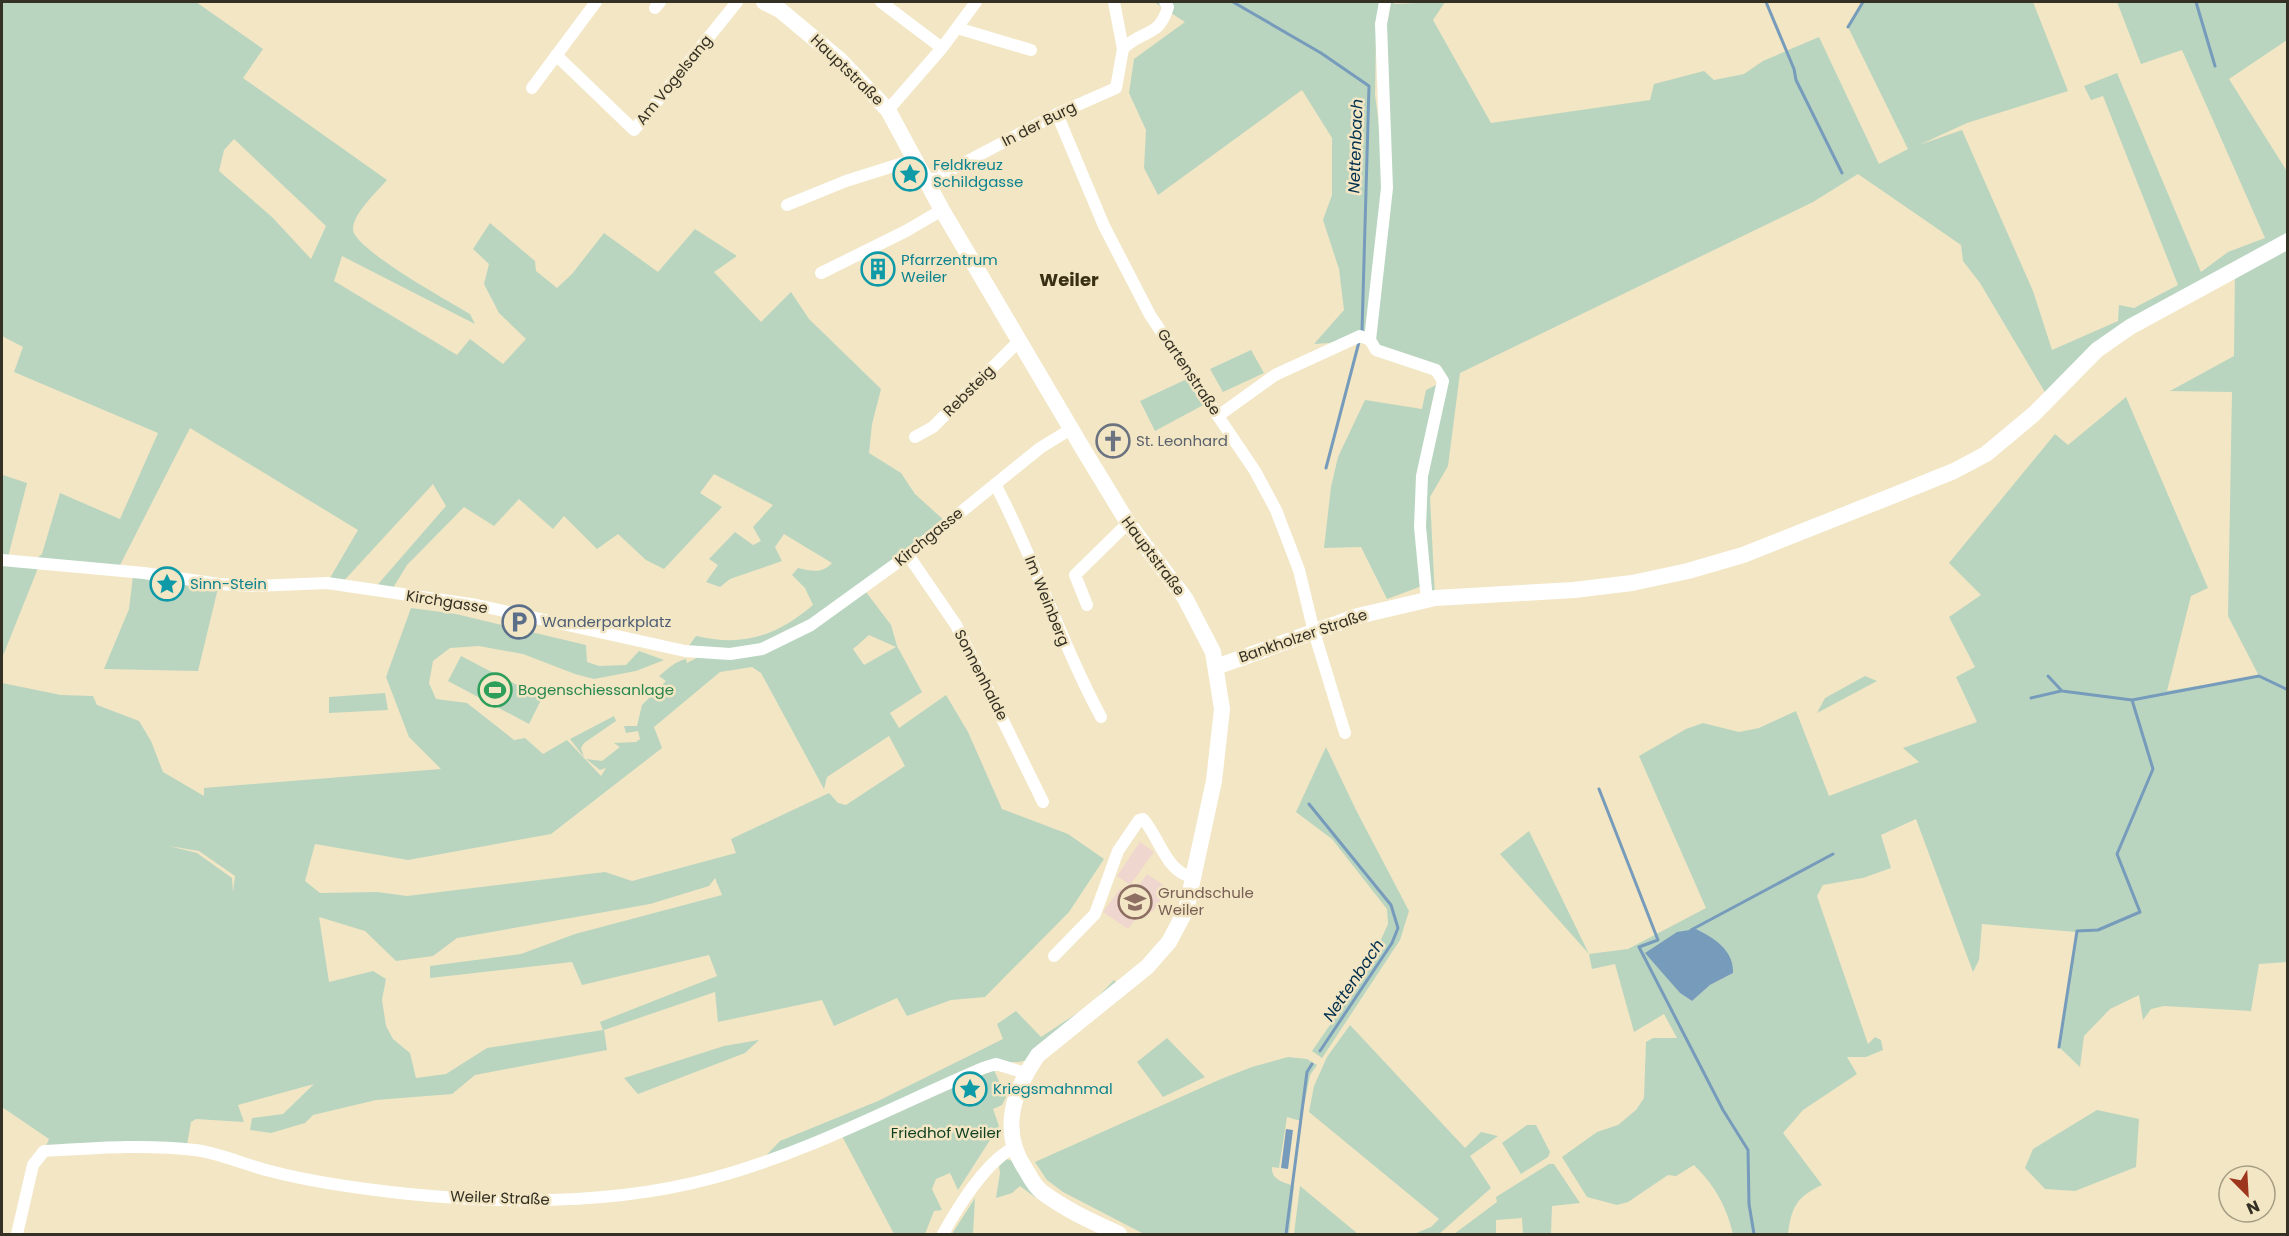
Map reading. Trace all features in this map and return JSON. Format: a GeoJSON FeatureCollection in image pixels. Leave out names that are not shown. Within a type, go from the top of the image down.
{"type":"FeatureCollection","features":[{"type":"Feature","properties":{"kind":"street"},"geometry":{"type":"LineString","coordinates":[[532,88],[596,2]]}},
{"type":"Feature","properties":{"kind":"street","name":"Am Vogelsang"},"geometry":{"type":"LineString","coordinates":[[556,55],[634,130],[737,2]]}},
{"type":"Feature","properties":{"kind":"street","name":"Hauptstraße"},"geometry":{"type":"LineString","coordinates":[[764,2],[780,10],[840,60],[888,110],[942,210],[1128,523],[1185,598],[1210,646],[1216,667],[1222,709],[1214,781],[1186,910],[1169,942],[1147,967],[1038,1055],[1026,1073],[1012,1104],[1010,1126],[1014,1147]]}},
{"type":"Feature","properties":{"kind":"street"},"geometry":{"type":"LineString","coordinates":[[881,2],[942,48]]}},
{"type":"Feature","properties":{"kind":"street"},"geometry":{"type":"LineString","coordinates":[[888,110],[942,48],[976,2]]}},
{"type":"Feature","properties":{"kind":"street","name":"In der Burg"},"geometry":{"type":"LineString","coordinates":[[928,182],[1057,114],[1116,88],[1123,49],[1114,2]]}},
{"type":"Feature","properties":{"kind":"street"},"geometry":{"type":"LineString","coordinates":[[1123,49],[1130,41],[1155,31],[1165,18],[1168,7],[1165,2]]}},
{"type":"Feature","properties":{"kind":"street"},"geometry":{"type":"LineString","coordinates":[[1370,340],[1387,188],[1381,24],[1385,2]]}},
{"type":"Feature","properties":{"kind":"street"},"geometry":{"type":"LineString","coordinates":[[957,28],[1032,50]]}},
{"type":"Feature","properties":{"kind":"street","name":"Gartenstraße"},"geometry":{"type":"LineString","coordinates":[[1057,114],[1124,268],[1150,315],[1255,471],[1276,510],[1299,570],[1314,632],[1345,733]]}},
{"type":"Feature","properties":{"kind":"street"},"geometry":{"type":"LineString","coordinates":[[787,205],[846,181],[916,159]]}},
{"type":"Feature","properties":{"kind":"street"},"geometry":{"type":"LineString","coordinates":[[821,273],[906,231],[942,210]]}},
{"type":"Feature","properties":{"kind":"street","name":"Bankholzer Straße"},"geometry":{"type":"LineString","coordinates":[[1216,667],[1314,632],[1391,608],[1435,598],[1574,590],[1632,584],[1743,555],[1954,471],[1986,454],[2009,437],[2097,350],[2130,327],[2288,241]]}},
{"type":"Feature","properties":{"kind":"street"},"geometry":{"type":"LineString","coordinates":[[1218,416],[1275,375],[1360,336],[1370,340],[1376,350],[1436,370],[1443,381],[1422,476],[1420,527],[1427,600]]}},
{"type":"Feature","properties":{"kind":"street","name":"Rebsteig"},"geometry":{"type":"LineString","coordinates":[[915,437],[933,427],[1020,340]]}},
{"type":"Feature","properties":{"kind":"street","name":"Kirchgasse"},"geometry":{"type":"LineString","coordinates":[[2,560],[144,573],[219,584],[253,586],[327,582],[477,605],[685,651],[730,654],[762,649],[812,625],[908,555],[1040,448],[1071,429]]}},
{"type":"Feature","properties":{"kind":"street","name":"Im Weinberg"},"geometry":{"type":"LineString","coordinates":[[995,484],[1015,523],[1074,668],[1101,717]]}},
{"type":"Feature","properties":{"kind":"street"},"geometry":{"type":"LineString","coordinates":[[1087,605],[1075,575],[1128,523]]}},
{"type":"Feature","properties":{"kind":"street","name":"Sonnenhalde"},"geometry":{"type":"LineString","coordinates":[[908,555],[956,625],[1043,801]]}},
{"type":"Feature","properties":{"kind":"street"},"geometry":{"type":"LineString","coordinates":[[1054,956],[1095,914],[1118,851],[1139,820],[1143,819],[1149,825],[1165,855],[1180,872],[1195,877]]}},
{"type":"Feature","properties":{"kind":"street","name":"Weiler Straße"},"geometry":{"type":"LineString","coordinates":[[16,1234],[33,1165],[45,1151],[135,1146],[197,1150],[271,1172],[345,1186],[410,1194],[506,1200],[571,1199],[677,1186],[713,1178],[840,1132],[983,1068],[996,1064],[1026,1073]]}},
{"type":"Feature","properties":{"kind":"street"},"geometry":{"type":"LineString","coordinates":[[943,1234],[1002,1153],[1014,1147],[1020,1162],[1040,1191],[1077,1214],[1119,1234]]}},
{"type":"Feature","properties":{"kind":"shaded area"},"geometry":{"type":"Polygon","coordinates":[[[1140,842],[1154,852],[1130,885],[1117,876],[1140,842]]]}},
{"type":"Feature","properties":{"kind":"shaded area","name":"Grundschule Weiler"},"geometry":{"type":"Polygon","coordinates":[[[1147,874],[1169,889],[1152,912],[1144,907],[1128,929],[1103,912],[1120,889],[1131,897],[1147,874]]]}},
{"type":"Feature","properties":{"kind":"green space"},"geometry":{"type":"Polygon","coordinates":[[[2,2],[196,2],[263,49],[243,78],[387,180],[357,216],[353,229],[357,238],[384,261],[470,314],[475,324],[342,256],[334,281],[457,355],[470,339],[503,364],[526,339],[499,313],[484,284],[489,264],[473,249],[490,223],[535,261],[536,271],[557,288],[572,274],[604,233],[658,272],[695,229],[737,256],[714,272],[761,322],[791,292],[809,319],[881,389],[872,424],[869,453],[901,473],[915,494],[947,523],[863,588],[891,625],[897,646],[922,692],[890,713],[899,728],[946,695],[968,732],[1002,809],[1068,834],[1104,859],[1069,912],[985,997],[951,1000],[907,1016],[897,998],[834,1026],[822,1000],[718,1022],[715,992],[604,1030],[607,1050],[475,1075],[452,1094],[376,1100],[313,1115],[305,1123],[271,1133],[250,1130],[252,1118],[283,1114],[314,1084],[238,1105],[244,1122],[196,1119],[191,1122],[187,1145],[44,1151],[49,1139],[2,1107],[2,683],[61,695],[93,696],[97,705],[139,721],[151,741],[163,772],[204,796],[204,788],[441,769],[409,737],[386,677],[411,608],[456,614],[586,645],[587,662],[599,666],[626,665],[639,651],[664,660],[636,671],[594,679],[523,654],[479,646],[450,648],[433,661],[429,683],[436,699],[467,703],[514,740],[525,738],[543,754],[567,740],[601,776],[606,768],[600,770],[586,759],[602,761],[620,747],[614,743],[636,742],[640,739],[638,731],[626,733],[624,726],[637,726],[642,705],[666,681],[659,676],[678,662],[686,659],[687,663],[706,653],[685,651],[696,636],[729,640],[759,636],[773,631],[800,616],[813,605],[805,588],[792,575],[798,568],[821,570],[832,563],[784,534],[775,547],[782,561],[730,579],[720,587],[706,582],[718,565],[709,559],[735,532],[753,545],[761,541],[753,527],[773,505],[714,474],[700,493],[722,507],[664,569],[646,560],[618,534],[597,549],[564,516],[553,529],[519,499],[494,526],[464,507],[407,565],[390,593],[373,590],[446,506],[433,484],[340,585],[327,583],[358,530],[190,428],[117,571],[40,563],[2,658],[3,475],[27,483],[7,561],[31,563],[42,554],[60,493],[120,519],[158,433],[14,372],[23,347],[2,336],[2,2]],[[234,139],[224,150],[219,171],[272,217],[311,259],[326,226],[234,139]],[[869,635],[853,649],[864,665],[896,647],[869,635]],[[752,667],[720,672],[654,727],[662,748],[551,834],[408,860],[315,844],[305,881],[320,893],[377,892],[407,896],[605,872],[632,881],[736,853],[731,839],[829,793],[838,803],[846,805],[905,766],[889,736],[827,777],[824,789],[761,673],[752,667]],[[169,846],[197,853],[232,878],[233,892],[235,876],[199,851],[169,846]],[[715,878],[709,886],[650,904],[457,938],[433,956],[396,961],[365,931],[319,917],[329,982],[373,971],[386,979],[382,1000],[386,1026],[393,1039],[410,1053],[416,1078],[446,1074],[487,1048],[603,1030],[600,1022],[717,976],[709,955],[582,985],[572,962],[430,978],[430,966],[521,954],[575,934],[722,895],[715,878]]]}},
{"type":"Feature","properties":{"kind":"green space"},"geometry":{"type":"Polygon","coordinates":[[[1154,2],[1393,2],[1394,4],[1445,2],[1433,20],[1491,123],[1650,100],[1654,84],[1704,71],[1714,80],[1744,74],[1763,61],[1819,37],[1879,164],[1908,149],[1848,27],[1862,2],[2033,2],[2068,91],[1967,123],[1919,145],[1962,130],[2033,291],[2052,350],[2118,321],[2119,305],[2134,308],[2178,285],[2103,96],[2091,100],[2084,86],[2117,73],[2201,272],[2228,252],[2265,238],[2182,50],[2141,64],[2117,2],[2287,2],[2287,40],[2229,79],[2288,173],[2288,962],[2259,964],[2251,1011],[2164,1006],[2151,1009],[2143,1020],[2139,995],[2110,1009],[2084,1036],[2080,1067],[2059,1047],[2076,932],[1982,924],[1979,960],[1973,972],[1916,819],[1881,835],[1891,868],[1863,878],[1823,885],[1817,896],[1868,1044],[1875,1037],[1881,1040],[1883,1050],[1866,1057],[1847,1057],[1857,1074],[1803,1110],[1783,1133],[1822,1185],[1801,1198],[1793,1210],[1788,1234],[1733,1234],[1719,1196],[1694,1165],[1676,1176],[1668,1175],[1628,1202],[1617,1205],[1587,1197],[1562,1157],[1597,1132],[1618,1125],[1636,1110],[1644,1098],[1646,1042],[1653,1038],[1677,1038],[1664,1014],[1634,1032],[1615,964],[1592,969],[1589,954],[1628,949],[1706,908],[1639,756],[1686,729],[1703,723],[1739,732],[1759,728],[1796,711],[1829,796],[1919,762],[1903,748],[1977,722],[1956,677],[1975,667],[1949,617],[1981,595],[1949,563],[2055,434],[2068,445],[2126,397],[2208,588],[2191,596],[2167,691],[2259,676],[2228,616],[2232,392],[2170,391],[2234,356],[2235,270],[2130,327],[2049,399],[1980,283],[1963,261],[1961,245],[1858,174],[1813,202],[1460,373],[1448,466],[1430,497],[1435,598],[1422,586],[1387,599],[1361,547],[1324,548],[1331,487],[1338,457],[1365,400],[1422,409],[1426,390],[1442,382],[1436,370],[1376,350],[1370,340],[1314,344],[1344,310],[1339,269],[1323,220],[1332,195],[1332,138],[1302,90],[1158,195],[1144,168],[1146,130],[1129,93],[1134,59],[1185,22],[1154,2]],[[1376,36],[1375,95],[1386,178],[1376,36]],[[1733,973],[1667,977],[1680,993],[1692,1001],[1710,985],[1733,973]]]}},
{"type":"Feature","properties":{"kind":"green space"},"geometry":{"type":"Polygon","coordinates":[[[1251,350],[1264,373],[1223,392],[1210,369],[1251,350]]]}},
{"type":"Feature","properties":{"kind":"green space"},"geometry":{"type":"Polygon","coordinates":[[[1191,377],[1207,403],[1155,431],[1140,401],[1191,377]]]}},
{"type":"Feature","properties":{"kind":"green space"},"geometry":{"type":"Polygon","coordinates":[[[133,576],[219,584],[198,671],[104,669],[129,609],[133,576]]]}},
{"type":"Feature","properties":{"kind":"green space","name":"Bogenschiessanlage"},"geometry":{"type":"Polygon","coordinates":[[[461,656],[542,698],[529,724],[448,681],[461,656]]]}},
{"type":"Feature","properties":{"kind":"green space"},"geometry":{"type":"Polygon","coordinates":[[[1865,676],[1877,681],[1817,713],[1825,698],[1865,676]]]}},
{"type":"Feature","properties":{"kind":"green space"},"geometry":{"type":"Polygon","coordinates":[[[385,693],[388,710],[329,713],[329,697],[385,693]]]}},
{"type":"Feature","properties":{"kind":"green space"},"geometry":{"type":"Polygon","coordinates":[[[614,716],[616,721],[584,743],[581,748],[584,757],[570,739],[614,716]]]}},
{"type":"Feature","properties":{"kind":"green space"},"geometry":{"type":"Polygon","coordinates":[[[1326,747],[1409,911],[1400,940],[1322,1058],[1312,1051],[1366,973],[1388,924],[1387,909],[1332,839],[1296,812],[1326,747]]]}},
{"type":"Feature","properties":{"kind":"green space"},"geometry":{"type":"Polygon","coordinates":[[[1529,831],[1589,954],[1500,854],[1529,831]]]}},
{"type":"Feature","properties":{"kind":"green space"},"geometry":{"type":"Polygon","coordinates":[[[1114,980],[1118,984],[1028,1060],[988,1062],[758,1164],[780,1141],[878,1101],[1003,1039],[997,1024],[1016,1011],[1041,1037],[1091,1004],[1114,980]]]}},
{"type":"Feature","properties":{"kind":"green space"},"geometry":{"type":"Polygon","coordinates":[[[1350,1025],[1465,1148],[1481,1132],[1498,1136],[1470,1156],[1491,1188],[1439,1234],[1414,1234],[1431,1227],[1439,1219],[1309,1112],[1314,1086],[1327,1057],[1350,1025]]]}},
{"type":"Feature","properties":{"kind":"green space"},"geometry":{"type":"Polygon","coordinates":[[[1167,1038],[1205,1077],[1163,1097],[1137,1062],[1167,1038]]]}},
{"type":"Feature","properties":{"kind":"green space"},"geometry":{"type":"Polygon","coordinates":[[[759,1040],[745,1053],[638,1094],[624,1078],[724,1046],[759,1040]]]}},
{"type":"Feature","properties":{"kind":"green space"},"geometry":{"type":"Polygon","coordinates":[[[1288,1057],[1307,1059],[1317,1065],[1310,1075],[1301,1121],[1287,1117],[1279,1168],[1272,1167],[1276,1178],[1294,1186],[1289,1234],[1144,1234],[1063,1192],[1047,1180],[1035,1162],[1221,1079],[1288,1057]]]}},
{"type":"Feature","properties":{"kind":"green space","name":"Friedhof Weiler"},"geometry":{"type":"Polygon","coordinates":[[[994,1070],[1006,1097],[1002,1105],[993,1109],[999,1126],[958,1190],[950,1173],[936,1179],[932,1189],[942,1210],[934,1211],[925,1234],[894,1234],[842,1136],[994,1070]]]}},
{"type":"Feature","properties":{"kind":"green space"},"geometry":{"type":"Polygon","coordinates":[[[2097,1110],[2139,1119],[2136,1167],[2075,1191],[2045,1189],[2025,1168],[2033,1149],[2097,1110]]]}},
{"type":"Feature","properties":{"kind":"green space"},"geometry":{"type":"Polygon","coordinates":[[[1527,1125],[1536,1125],[1550,1152],[1548,1157],[1521,1174],[1502,1143],[1527,1125]]]}},
{"type":"Feature","properties":{"kind":"green space"},"geometry":{"type":"Polygon","coordinates":[[[1007,1159],[1014,1162],[1036,1198],[1020,1186],[1012,1193],[996,1198],[999,1166],[1007,1159]]]}},
{"type":"Feature","properties":{"kind":"green space"},"geometry":{"type":"Polygon","coordinates":[[[1549,1164],[1554,1164],[1580,1203],[1552,1206],[1551,1234],[1523,1234],[1522,1218],[1496,1220],[1496,1234],[1454,1234],[1497,1202],[1496,1197],[1549,1164]]]}},
{"type":"Feature","properties":{"kind":"green space"},"geometry":{"type":"Polygon","coordinates":[[[1300,1186],[1358,1234],[1294,1234],[1300,1186]]]}},
{"type":"Feature","properties":{"kind":"green space"},"geometry":{"type":"Polygon","coordinates":[[[975,1198],[973,1234],[952,1234],[975,1198]]]}},
{"type":"Feature","properties":{"kind":"water"},"geometry":{"type":"Polygon","coordinates":[[[1696,929],[1710,936],[1722,946],[1730,958],[1733,973],[1710,985],[1692,1001],[1680,993],[1645,953],[1677,932],[1696,929]]]}},
{"type":"Feature","properties":{"kind":"water"},"geometry":{"type":"Polygon","coordinates":[[[1286,1129],[1293,1130],[1288,1169],[1281,1168],[1286,1129]]]}},
{"type":"Feature","properties":{"kind":"waterway","name":"Nettenbach"},"geometry":{"type":"LineString","coordinates":[[1233,2],[1321,53],[1369,86],[1362,331]]}},
{"type":"Feature","properties":{"kind":"waterway"},"geometry":{"type":"LineString","coordinates":[[1766,2],[1794,69],[1796,80],[1842,173]]}},
{"type":"Feature","properties":{"kind":"waterway"},"geometry":{"type":"LineString","coordinates":[[1848,27],[1863,2]]}},
{"type":"Feature","properties":{"kind":"waterway"},"geometry":{"type":"LineString","coordinates":[[2196,2],[2215,66]]}},
{"type":"Feature","properties":{"kind":"waterway","name":"Nettenbach"},"geometry":{"type":"LineString","coordinates":[[1326,468],[1359,342]]}},
{"type":"Feature","properties":{"kind":"waterway"},"geometry":{"type":"LineString","coordinates":[[2048,676],[2062,691],[2132,700]]}},
{"type":"Feature","properties":{"kind":"waterway"},"geometry":{"type":"LineString","coordinates":[[2059,1047],[2077,931],[2098,930],[2140,912],[2117,854],[2153,769],[2132,700],[2259,676],[2288,690]]}},
{"type":"Feature","properties":{"kind":"waterway"},"geometry":{"type":"LineString","coordinates":[[2031,698],[2061,691]]}},
{"type":"Feature","properties":{"kind":"waterway"},"geometry":{"type":"LineString","coordinates":[[1599,789],[1658,940],[1639,947],[1723,1110],[1748,1150],[1749,1204],[1754,1234]]}},
{"type":"Feature","properties":{"kind":"waterway","name":"Nettenbach"},"geometry":{"type":"LineString","coordinates":[[1309,804],[1391,905],[1398,928],[1392,943],[1320,1051]]}},
{"type":"Feature","properties":{"kind":"waterway"},"geometry":{"type":"LineString","coordinates":[[1691,930],[1833,854]]}},
{"type":"Feature","properties":{"kind":"waterway","name":"Nettenbach"},"geometry":{"type":"LineString","coordinates":[[1286,1234],[1307,1072],[1312,1064]]}},
{"type":"Feature","properties":{"kind":"place","name":"Feldkreuz Schildgasse"},"geometry":{"type":"Point","coordinates":[910,174]}},
{"type":"Feature","properties":{"kind":"place","name":"Pfarrzentrum Weiler"},"geometry":{"type":"Point","coordinates":[878,269]}},
{"type":"Feature","properties":{"kind":"place","name":"St. Leonhard"},"geometry":{"type":"Point","coordinates":[1113,441]}},
{"type":"Feature","properties":{"kind":"place","name":"Sinn-Stein"},"geometry":{"type":"Point","coordinates":[167,584]}},
{"type":"Feature","properties":{"kind":"place","name":"Wanderparkplatz"},"geometry":{"type":"Point","coordinates":[519,622]}},
{"type":"Feature","properties":{"kind":"place","name":"Bogenschiessanlage"},"geometry":{"type":"Point","coordinates":[495,690]}},
{"type":"Feature","properties":{"kind":"place","name":"Grundschule Weiler"},"geometry":{"type":"Point","coordinates":[1135,902]}},
{"type":"Feature","properties":{"kind":"place","name":"Kriegsmahnmal"},"geometry":{"type":"Point","coordinates":[970,1089]}},
{"type":"Feature","properties":{"kind":"district","name":"Weiler"},"geometry":{"type":"Point","coordinates":[1069,280]}}]}
